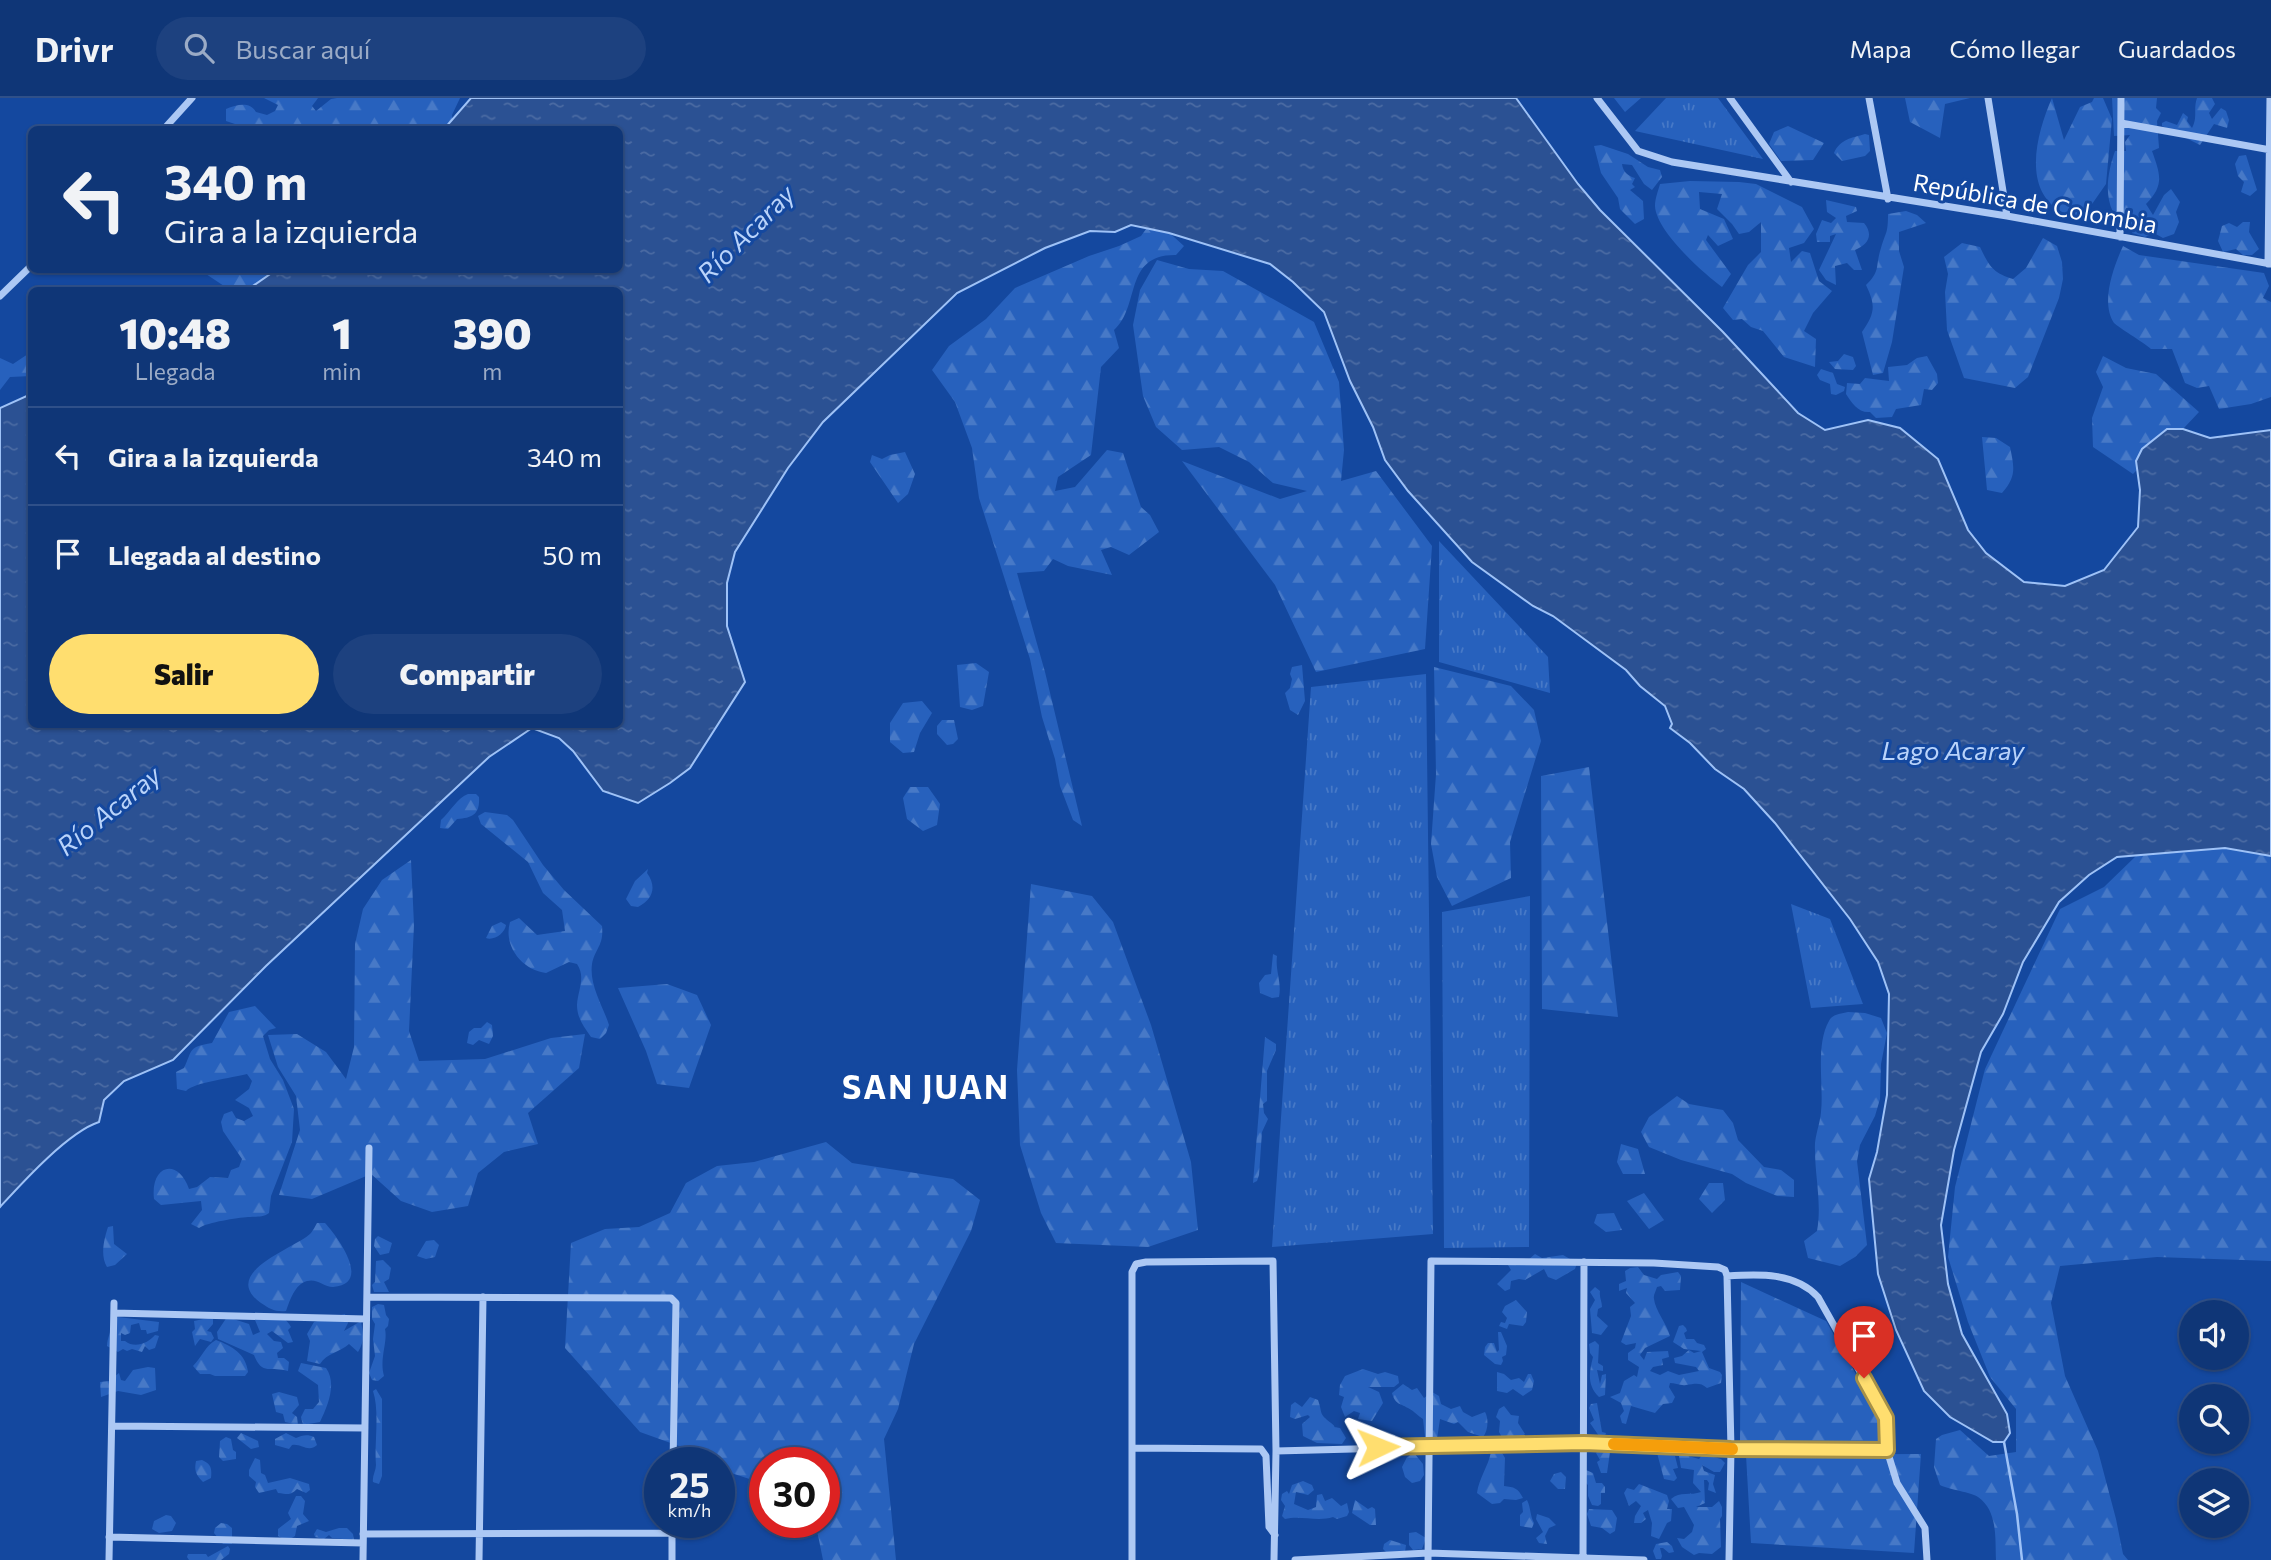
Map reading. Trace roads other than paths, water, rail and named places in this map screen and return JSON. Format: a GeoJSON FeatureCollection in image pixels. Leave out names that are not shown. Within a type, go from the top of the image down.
{"type":"FeatureCollection","features":[{"type":"Feature","properties":{"kind":"street"},"geometry":{"type":"LineString","coordinates":[[167,126],[192,98]]}},
{"type":"Feature","properties":{"kind":"street","name":"República de Colombia"},"geometry":{"type":"LineString","coordinates":[[1597,98],[1638,150],[1672,162],[1888,199],[2007,216],[2269,264]]}},
{"type":"Feature","properties":{"kind":"street"},"geometry":{"type":"LineString","coordinates":[[1730,98],[1792,182]]}},
{"type":"Feature","properties":{"kind":"street"},"geometry":{"type":"LineString","coordinates":[[1869,98],[1888,199]]}},
{"type":"Feature","properties":{"kind":"street"},"geometry":{"type":"LineString","coordinates":[[1989,98],[2007,216]]}},
{"type":"Feature","properties":{"kind":"street"},"geometry":{"type":"LineString","coordinates":[[2120,237],[2121,98]]}},
{"type":"Feature","properties":{"kind":"street"},"geometry":{"type":"LineString","coordinates":[[2269,264],[2270,98]]}},
{"type":"Feature","properties":{"kind":"street"},"geometry":{"type":"LineString","coordinates":[[2121,123],[2270,150]]}},
{"type":"Feature","properties":{"kind":"street"},"geometry":{"type":"LineString","coordinates":[[0,296],[28,268]]}},
{"type":"Feature","properties":{"kind":"street"},"geometry":{"type":"LineString","coordinates":[[363,1560],[369,1147]]}},
{"type":"Feature","properties":{"kind":"street"},"geometry":{"type":"LineString","coordinates":[[1132,1560],[1132,1272],[1136,1264],[1273,1261],[1276,1451],[1274,1560]]}},
{"type":"Feature","properties":{"kind":"street"},"geometry":{"type":"LineString","coordinates":[[1428,1557],[1431,1261],[1584,1262],[1718,1267],[1725,1270],[1731,1449],[1730,1560]]}},
{"type":"Feature","properties":{"kind":"street"},"geometry":{"type":"LineString","coordinates":[[1583,1559],[1584,1262]]}},
{"type":"Feature","properties":{"kind":"street"},"geometry":{"type":"LineString","coordinates":[[1727,1276],[1782,1276],[1810,1288],[1818,1297],[1886,1418],[1887,1450],[1898,1483],[1925,1528],[1927,1560]]}},
{"type":"Feature","properties":{"kind":"street"},"geometry":{"type":"LineString","coordinates":[[367,1297],[671,1298],[676,1303],[673,1447]]}},
{"type":"Feature","properties":{"kind":"street"},"geometry":{"type":"LineString","coordinates":[[480,1560],[483,1297]]}},
{"type":"Feature","properties":{"kind":"street"},"geometry":{"type":"LineString","coordinates":[[109,1560],[114,1303]]}},
{"type":"Feature","properties":{"kind":"street"},"geometry":{"type":"LineString","coordinates":[[114,1313],[366,1319]]}},
{"type":"Feature","properties":{"kind":"street"},"geometry":{"type":"LineString","coordinates":[[112,1426],[365,1428]]}},
{"type":"Feature","properties":{"kind":"street"},"geometry":{"type":"LineString","coordinates":[[1276,1451],[1584,1443],[1731,1449],[1887,1450]]}},
{"type":"Feature","properties":{"kind":"street"},"geometry":{"type":"LineString","coordinates":[[1132,1448],[1261,1449],[1266,1456],[1269,1527],[1275,1535]]}},
{"type":"Feature","properties":{"kind":"street"},"geometry":{"type":"LineString","coordinates":[[109,1537],[363,1538],[644,1533]]}},
{"type":"Feature","properties":{"kind":"street"},"geometry":{"type":"LineString","coordinates":[[671,1560],[672,1538]]}},
{"type":"Feature","properties":{"kind":"street"},"geometry":{"type":"LineString","coordinates":[[1295,1560],[1428,1557],[1644,1560]]}},
{"type":"Feature","properties":{"kind":"water","name":"Lago Acaray"},"geometry":{"type":"Polygon","coordinates":[[[471,98],[1516,98],[1600,210],[1723,332],[1798,413],[1825,430],[1868,420],[1900,428],[1938,459],[1968,530],[1986,553],[2024,582],[2065,586],[2104,570],[2138,527],[2140,490],[2136,461],[2142,449],[2167,429],[2183,429],[2210,438],[2271,430],[2271,856],[2225,848],[2117,857],[2089,875],[2059,902],[2023,962],[2003,1014],[1981,1052],[1954,1150],[1941,1225],[1948,1284],[1962,1334],[2007,1414],[2010,1433],[2004,1442],[1993,1442],[1950,1417],[1924,1391],[1896,1330],[1878,1274],[1869,1179],[1877,1152],[1887,1095],[1889,994],[1878,962],[1850,919],[1775,823],[1744,789],[1715,769],[1690,743],[1670,728],[1672,724],[1665,706],[1640,686],[1626,670],[1553,616],[1533,606],[1472,562],[1408,491],[1385,460],[1373,427],[1350,381],[1324,312],[1293,282],[1270,264],[1169,233],[1131,225],[1115,232],[1090,231],[1045,248],[957,293],[823,422],[788,468],[735,552],[727,583],[727,626],[745,682],[690,768],[638,803],[603,791],[573,751],[559,738],[532,728],[623,728],[623,287],[251,287],[272,273],[623,273],[623,126],[447,126],[471,98]]]}},
{"type":"Feature","properties":{"kind":"water","name":"Lago Acaray"},"geometry":{"type":"Polygon","coordinates":[[[28,395],[28,728],[532,728],[489,757],[266,966],[173,1060],[124,1081],[104,1100],[99,1122],[60,1147],[0,1207],[0,408],[28,395]]]}},
{"type":"Feature","properties":{"kind":"waterway"},"geometry":{"type":"LineString","coordinates":[[2004,1442],[2022,1560]]}},
{"type":"Feature","properties":{"kind":"district","name":"SAN JUAN"},"geometry":{"type":"Point","coordinates":[926,1088]}},
{"type":"Feature","properties":{"kind":"water label","name":"Río Acaray"},"geometry":{"type":"Point","coordinates":[746,234]}},
{"type":"Feature","properties":{"kind":"water label","name":"Río Acaray"},"geometry":{"type":"Point","coordinates":[109,811]}}]}
